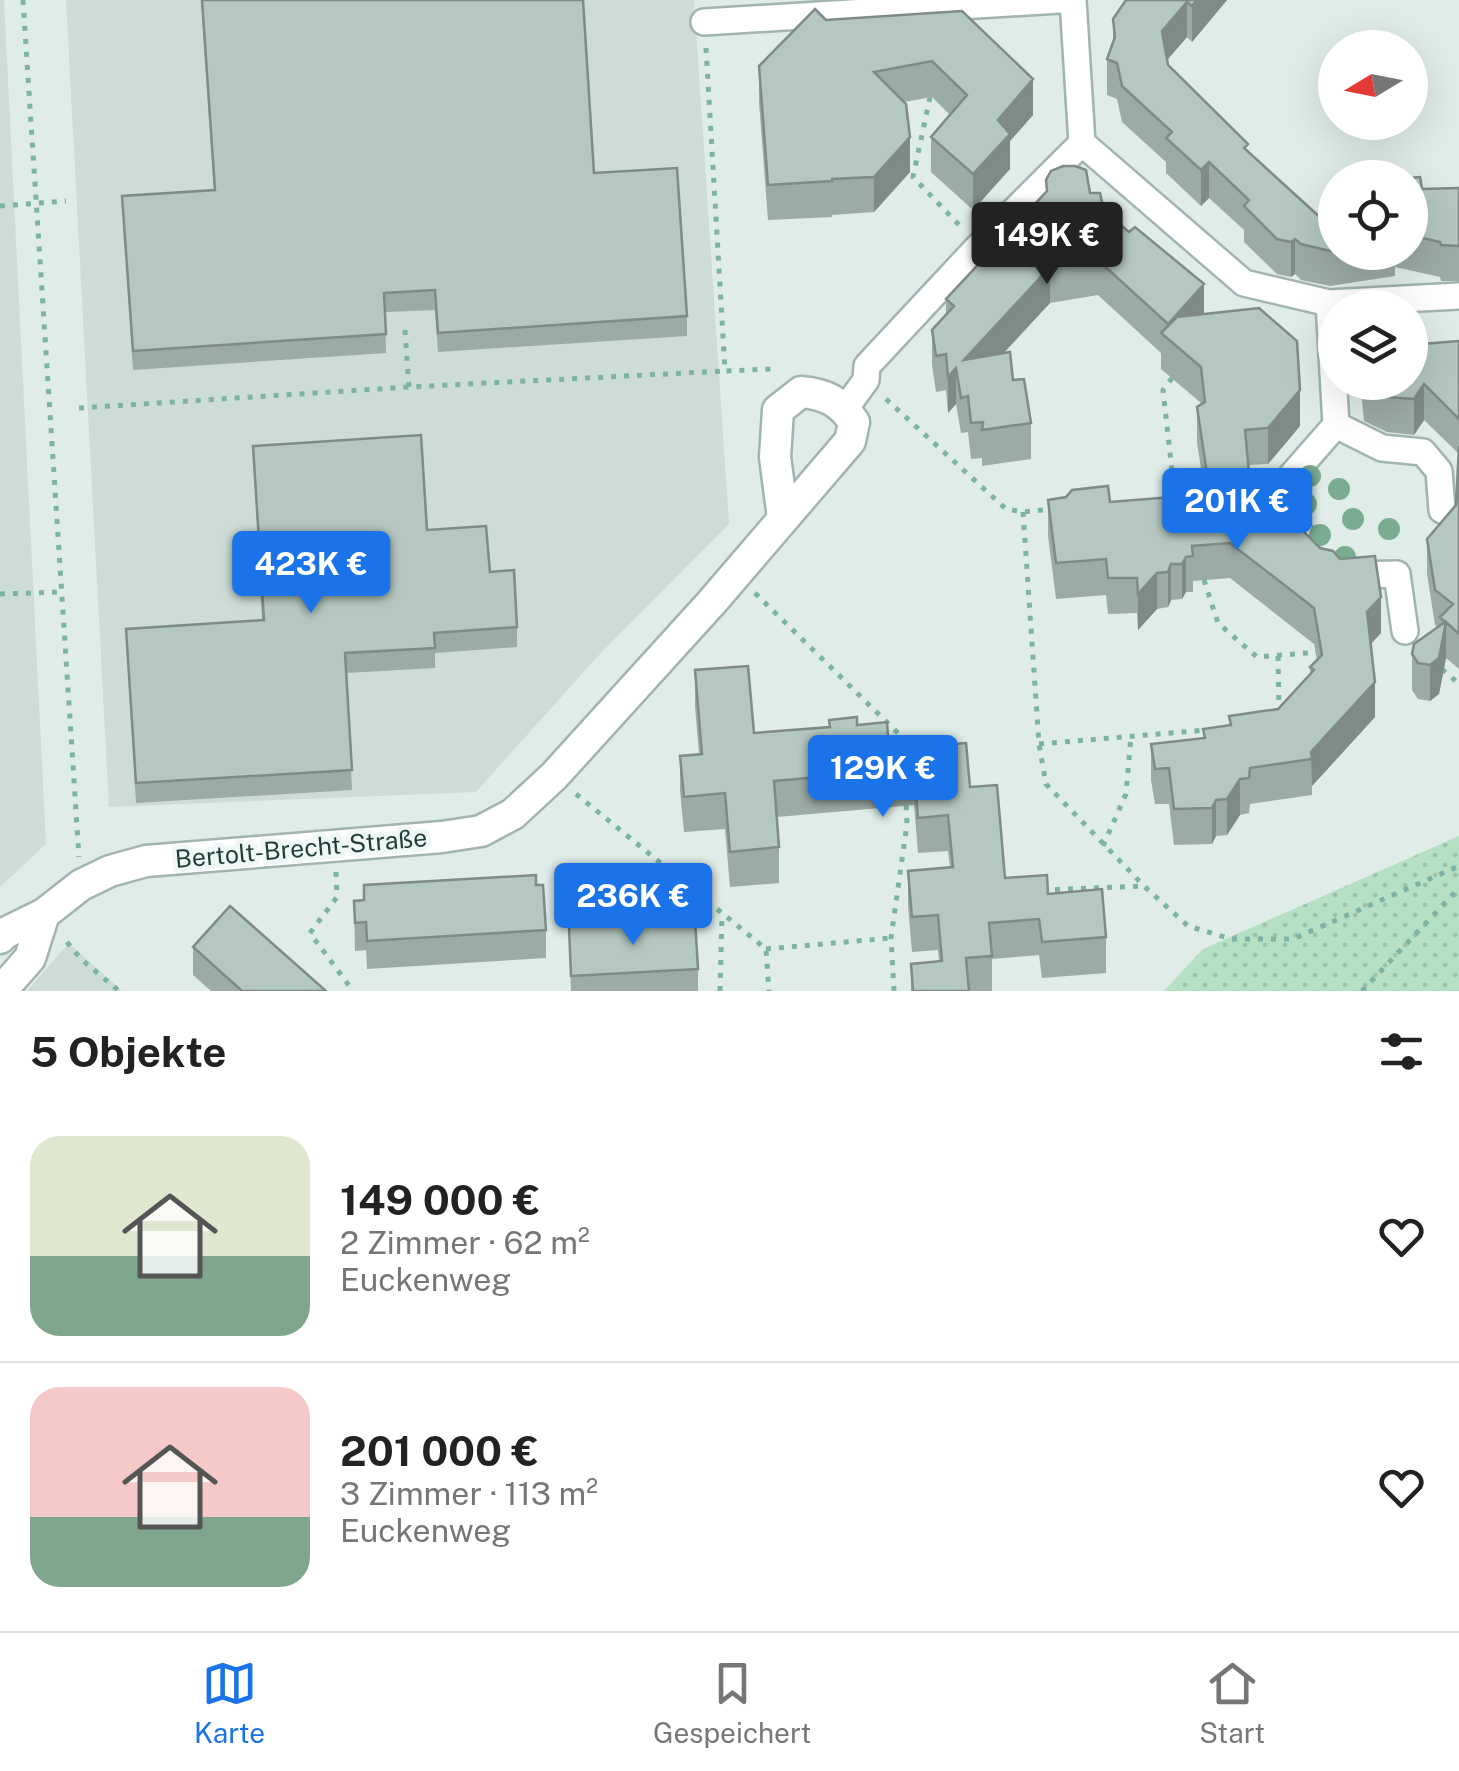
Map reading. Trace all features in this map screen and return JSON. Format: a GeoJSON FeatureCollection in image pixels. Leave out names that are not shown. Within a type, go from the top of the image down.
{"type":"FeatureCollection","features":[{"type":"Feature","properties":{"kind":"street"},"geometry":{"type":"LineString","coordinates":[[704,22],[903,5],[1060,0]]}},
{"type":"Feature","properties":{"kind":"street"},"geometry":{"type":"LineString","coordinates":[[1073,0],[1082,143],[1244,283],[1318,300]]}},
{"type":"Feature","properties":{"kind":"street"},"geometry":{"type":"LineString","coordinates":[[783,518],[775,457],[778,410],[801,392],[825,394],[845,409],[866,380],[867,366],[978,246],[1082,143]]}},
{"type":"Feature","properties":{"kind":"street"},"geometry":{"type":"LineString","coordinates":[[1428,297],[1459,296]]}},
{"type":"Feature","properties":{"kind":"street"},"geometry":{"type":"LineString","coordinates":[[1335,400],[1336,425],[1278,492],[1289,523],[1325,558],[1354,575],[1397,574],[1405,631]]}},
{"type":"Feature","properties":{"kind":"street","name":"Bertolt-Brecht-Straße"},"geometry":{"type":"LineString","coordinates":[[0,938],[44,914],[80,885],[110,870],[146,861],[442,837],[481,831],[513,814],[554,776],[850,441],[854,422],[845,409]]}},
{"type":"Feature","properties":{"kind":"street"},"geometry":{"type":"LineString","coordinates":[[1336,425],[1382,448],[1423,452],[1439,471],[1442,510]]}},
{"type":"Feature","properties":{"kind":"street"},"geometry":{"type":"LineString","coordinates":[[0,991],[30,958],[44,914]]}},
{"type":"Feature","properties":{"kind":"path"},"geometry":{"type":"LineString","coordinates":[[23,0],[80,885]]}},
{"type":"Feature","properties":{"kind":"path"},"geometry":{"type":"LineString","coordinates":[[704,22],[725,371]]}},
{"type":"Feature","properties":{"kind":"path"},"geometry":{"type":"LineString","coordinates":[[930,97],[913,176],[978,246]]}},
{"type":"Feature","properties":{"kind":"path"},"geometry":{"type":"LineString","coordinates":[[0,206],[66,201]]}},
{"type":"Feature","properties":{"kind":"path"},"geometry":{"type":"LineString","coordinates":[[405,330],[409,387]]}},
{"type":"Feature","properties":{"kind":"path"},"geometry":{"type":"LineString","coordinates":[[79,408],[772,369]]}},
{"type":"Feature","properties":{"kind":"path"},"geometry":{"type":"LineString","coordinates":[[1172,378],[1163,390],[1175,498],[1185,497]]}},
{"type":"Feature","properties":{"kind":"path"},"geometry":{"type":"LineString","coordinates":[[866,380],[1006,510],[1061,508]]}},
{"type":"Feature","properties":{"kind":"path"},"geometry":{"type":"LineString","coordinates":[[1023,512],[1039,744],[1046,784],[1188,926],[1231,939],[1294,940],[1459,866]]}},
{"type":"Feature","properties":{"kind":"path"},"geometry":{"type":"LineString","coordinates":[[736,574],[902,737],[903,754]]}},
{"type":"Feature","properties":{"kind":"path"},"geometry":{"type":"LineString","coordinates":[[1204,580],[1218,622],[1257,657],[1338,651]]}},
{"type":"Feature","properties":{"kind":"path"},"geometry":{"type":"LineString","coordinates":[[0,594],[62,592]]}},
{"type":"Feature","properties":{"kind":"path"},"geometry":{"type":"LineString","coordinates":[[1405,631],[1416,646],[1459,684]]}},
{"type":"Feature","properties":{"kind":"path"},"geometry":{"type":"LineString","coordinates":[[1271,716],[1280,706],[1278,656]]}},
{"type":"Feature","properties":{"kind":"path"},"geometry":{"type":"LineString","coordinates":[[1039,744],[1205,730]]}},
{"type":"Feature","properties":{"kind":"path"},"geometry":{"type":"LineString","coordinates":[[1104,846],[1126,794],[1131,736]]}},
{"type":"Feature","properties":{"kind":"path"},"geometry":{"type":"LineString","coordinates":[[884,738],[902,737]]}},
{"type":"Feature","properties":{"kind":"path"},"geometry":{"type":"LineString","coordinates":[[554,776],[766,949],[891,938]]}},
{"type":"Feature","properties":{"kind":"path"},"geometry":{"type":"LineString","coordinates":[[894,991],[891,938],[907,824],[905,790]]}},
{"type":"Feature","properties":{"kind":"path"},"geometry":{"type":"LineString","coordinates":[[335,844],[337,896],[310,933],[354,991]]}},
{"type":"Feature","properties":{"kind":"path"},"geometry":{"type":"LineString","coordinates":[[1031,890],[1144,886]]}},
{"type":"Feature","properties":{"kind":"path"},"geometry":{"type":"LineString","coordinates":[[1362,991],[1459,888]]}},
{"type":"Feature","properties":{"kind":"path"},"geometry":{"type":"LineString","coordinates":[[897,895],[907,895]]}},
{"type":"Feature","properties":{"kind":"path"},"geometry":{"type":"LineString","coordinates":[[44,914],[81,959],[119,991]]}},
{"type":"Feature","properties":{"kind":"path"},"geometry":{"type":"LineString","coordinates":[[720,991],[722,914]]}},
{"type":"Feature","properties":{"kind":"path"},"geometry":{"type":"LineString","coordinates":[[766,949],[770,991]]}},
{"type":"Feature","properties":{"kind":"shaded area"},"geometry":{"type":"Polygon","coordinates":[[[0,0],[4,0],[46,844],[0,887],[0,0]]]}},
{"type":"Feature","properties":{"kind":"shaded area"},"geometry":{"type":"Polygon","coordinates":[[[66,0],[694,0],[729,524],[597,657],[476,792],[109,807],[66,0]]]}},
{"type":"Feature","properties":{"kind":"shaded area"},"geometry":{"type":"Polygon","coordinates":[[[69,943],[122,991],[27,991],[69,943]]]}},
{"type":"Feature","properties":{"kind":"green space"},"geometry":{"type":"Polygon","coordinates":[[[1459,836],[1459,991],[1164,991],[1203,949],[1459,836]]]}},
{"type":"Feature","properties":{"kind":"building"},"geometry":{"type":"Polygon","coordinates":[[[202,0],[583,0],[594,173],[677,168],[687,316],[438,333],[435,290],[384,293],[386,334],[133,351],[122,196],[215,190],[202,0]]]}},
{"type":"Feature","properties":{"kind":"building"},"geometry":{"type":"Polygon","coordinates":[[[1126,0],[1197,0],[1192,6],[1187,2],[1162,31],[1168,65],[1248,144],[1244,148],[1318,215],[1318,248],[1295,239],[1277,239],[1244,206],[1249,200],[1209,162],[1201,170],[1166,138],[1172,132],[1122,86],[1117,63],[1107,59],[1115,37],[1113,19],[1126,0]]]}},
{"type":"Feature","properties":{"kind":"building"},"geometry":{"type":"Polygon","coordinates":[[[815,9],[826,20],[962,11],[1033,79],[998,120],[1010,134],[973,174],[931,137],[967,95],[932,61],[874,72],[906,104],[910,137],[874,177],[768,185],[759,66],[815,9]]]}},
{"type":"Feature","properties":{"kind":"building"},"geometry":{"type":"Polygon","coordinates":[[[1063,166],[1086,170],[1090,193],[1100,193],[1104,211],[1129,232],[1135,227],[1204,284],[1168,324],[1098,260],[1050,267],[964,360],[1010,352],[1013,380],[1024,379],[1031,423],[982,430],[983,422],[971,423],[968,396],[961,398],[956,368],[948,377],[946,354],[936,356],[932,330],[954,306],[946,299],[1047,191],[1046,180],[1051,171],[1063,166]]]}},
{"type":"Feature","properties":{"kind":"building"},"geometry":{"type":"Polygon","coordinates":[[[1459,188],[1459,246],[1428,239],[1428,189],[1459,188]]]}},
{"type":"Feature","properties":{"kind":"building"},"geometry":{"type":"Polygon","coordinates":[[[1259,308],[1297,341],[1300,390],[1268,428],[1245,430],[1250,484],[1270,494],[1273,505],[1293,522],[1300,520],[1306,525],[1304,532],[1320,548],[1333,551],[1340,559],[1375,556],[1381,597],[1367,612],[1375,682],[1311,752],[1312,759],[1250,768],[1249,778],[1240,779],[1227,799],[1216,800],[1212,808],[1174,809],[1169,768],[1155,769],[1151,744],[1205,738],[1203,729],[1231,725],[1229,716],[1278,709],[1314,670],[1310,667],[1322,655],[1314,608],[1230,543],[1192,546],[1193,556],[1186,557],[1182,564],[1171,564],[1168,572],[1157,573],[1138,594],[1137,578],[1108,578],[1106,559],[1056,563],[1048,500],[1066,497],[1072,490],[1108,486],[1110,502],[1210,494],[1197,407],[1205,402],[1201,367],[1161,333],[1177,317],[1259,308]]]}},
{"type":"Feature","properties":{"kind":"building"},"geometry":{"type":"Polygon","coordinates":[[[1459,341],[1459,419],[1428,388],[1428,344],[1459,341]]]}},
{"type":"Feature","properties":{"kind":"building"},"geometry":{"type":"Polygon","coordinates":[[[421,435],[427,530],[486,526],[490,572],[514,570],[517,627],[434,633],[435,648],[345,653],[352,770],[136,783],[126,629],[264,620],[253,446],[421,435]]]}},
{"type":"Feature","properties":{"kind":"building"},"geometry":{"type":"Polygon","coordinates":[[[1459,446],[1459,634],[1446,622],[1439,658],[1430,665],[1418,663],[1412,654],[1414,644],[1445,622],[1440,617],[1453,604],[1435,590],[1427,539],[1456,505],[1459,446]]]}},
{"type":"Feature","properties":{"kind":"building"},"geometry":{"type":"Polygon","coordinates":[[[748,666],[754,733],[830,727],[829,720],[857,717],[857,725],[887,722],[889,749],[966,743],[970,787],[997,785],[1005,878],[1047,875],[1048,894],[1102,889],[1106,937],[1042,942],[1039,919],[989,923],[992,956],[966,958],[969,991],[913,991],[911,964],[942,961],[938,915],[912,917],[908,871],[953,867],[948,815],[918,818],[914,769],[774,781],[779,847],[730,852],[725,793],[684,797],[680,756],[702,754],[695,670],[748,666]]]}},
{"type":"Feature","properties":{"kind":"building"},"geometry":{"type":"Polygon","coordinates":[[[536,875],[536,885],[543,885],[546,930],[367,941],[366,922],[355,923],[354,901],[364,900],[364,885],[536,875]]]}},
{"type":"Feature","properties":{"kind":"building"},"geometry":{"type":"Polygon","coordinates":[[[230,906],[326,991],[242,991],[193,947],[230,906]]]}},
{"type":"Feature","properties":{"kind":"building"},"geometry":{"type":"Polygon","coordinates":[[[695,920],[698,969],[571,976],[569,927],[695,920]]]}}]}
